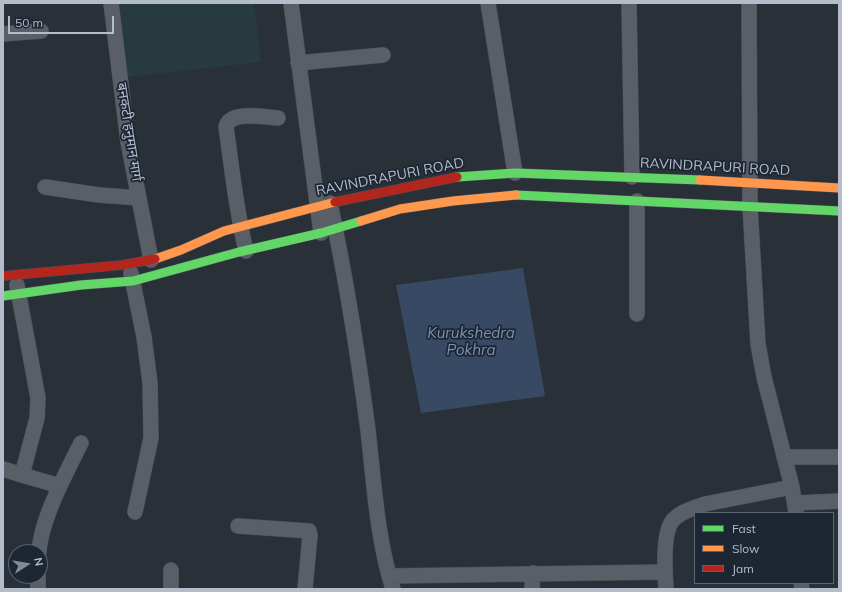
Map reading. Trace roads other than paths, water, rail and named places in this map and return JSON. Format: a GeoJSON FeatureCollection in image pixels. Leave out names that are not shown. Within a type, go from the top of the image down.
{"type":"FeatureCollection","features":[{"type":"Feature","properties":{"kind":"main road","name":"RAVINDRAPURI ROAD"},"geometry":{"type":"LineString","coordinates":[[9,275],[129,264],[151,260],[181,250],[208,237],[240,226],[323,204],[433,181],[470,175],[515,173],[632,177],[751,182],[839,188]]}},
{"type":"Feature","properties":{"kind":"main road"},"geometry":{"type":"LineString","coordinates":[[10,294],[80,285],[133,281],[246,251],[321,234],[400,209],[489,197],[518,195],[839,211]]}},
{"type":"Feature","properties":{"kind":"street","name":"बनकटी हनुमान मार्ग"},"geometry":{"type":"LineString","coordinates":[[111,3],[128,142],[151,260]]}},
{"type":"Feature","properties":{"kind":"street"},"geometry":{"type":"LineString","coordinates":[[291,3],[298,63],[323,204],[321,234]]}},
{"type":"Feature","properties":{"kind":"street"},"geometry":{"type":"LineString","coordinates":[[488,3],[515,173]]}},
{"type":"Feature","properties":{"kind":"street"},"geometry":{"type":"LineString","coordinates":[[629,3],[632,177]]}},
{"type":"Feature","properties":{"kind":"street"},"geometry":{"type":"LineString","coordinates":[[748,3],[751,182],[750,206],[758,344],[796,508],[839,501]]}},
{"type":"Feature","properties":{"kind":"street"},"geometry":{"type":"LineString","coordinates":[[3,34],[41,31]]}},
{"type":"Feature","properties":{"kind":"street"},"geometry":{"type":"LineString","coordinates":[[298,63],[383,55]]}},
{"type":"Feature","properties":{"kind":"street"},"geometry":{"type":"LineString","coordinates":[[246,251],[240,226],[226,127],[227,122],[231,118],[245,116],[278,118]]}},
{"type":"Feature","properties":{"kind":"street"},"geometry":{"type":"LineString","coordinates":[[45,187],[99,195],[139,198]]}},
{"type":"Feature","properties":{"kind":"street"},"geometry":{"type":"LineString","coordinates":[[637,201],[637,314]]}},
{"type":"Feature","properties":{"kind":"street"},"geometry":{"type":"LineString","coordinates":[[323,204],[336,229],[355,332],[380,525],[391,583],[533,573],[665,572]]}},
{"type":"Feature","properties":{"kind":"street"},"geometry":{"type":"LineString","coordinates":[[129,264],[144,337],[148,368],[151,438],[134,512]]}},
{"type":"Feature","properties":{"kind":"street"},"geometry":{"type":"LineString","coordinates":[[9,275],[10,294],[38,398],[37,418],[22,475]]}},
{"type":"Feature","properties":{"kind":"street"},"geometry":{"type":"LineString","coordinates":[[41,544],[44,529],[60,486],[81,443]]}},
{"type":"Feature","properties":{"kind":"street"},"geometry":{"type":"LineString","coordinates":[[784,457],[839,457]]}},
{"type":"Feature","properties":{"kind":"street"},"geometry":{"type":"LineString","coordinates":[[3,469],[60,486]]}},
{"type":"Feature","properties":{"kind":"street"},"geometry":{"type":"LineString","coordinates":[[666,589],[665,572],[668,526],[673,519],[692,508],[725,499],[792,486]]}},
{"type":"Feature","properties":{"kind":"street"},"geometry":{"type":"LineString","coordinates":[[238,526],[309,531],[310,535],[306,589]]}},
{"type":"Feature","properties":{"kind":"street"},"geometry":{"type":"LineString","coordinates":[[171,570],[171,589]]}},
{"type":"Feature","properties":{"kind":"street"},"geometry":{"type":"LineString","coordinates":[[532,589],[533,573]]}},
{"type":"Feature","properties":{"kind":"water","name":"Kurukshedra Pokhra"},"geometry":{"type":"Polygon","coordinates":[[[523,268],[545,396],[421,413],[396,285],[523,268]]]}}]}
